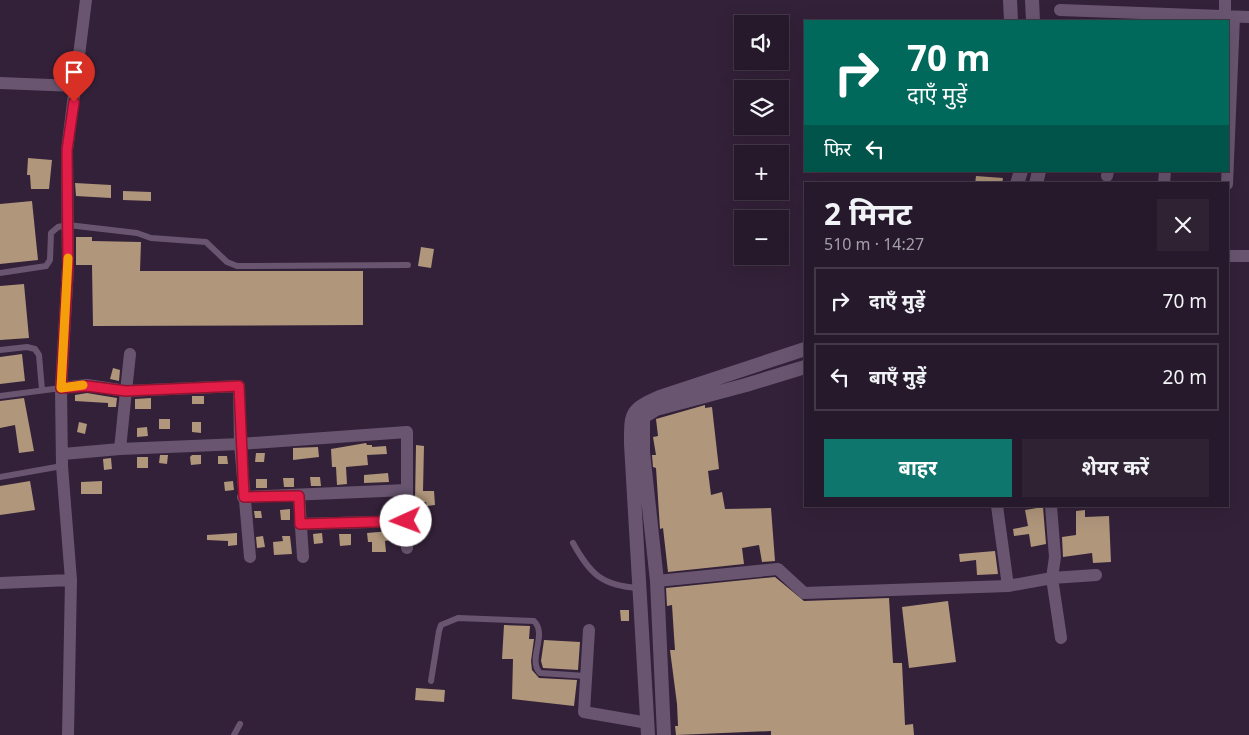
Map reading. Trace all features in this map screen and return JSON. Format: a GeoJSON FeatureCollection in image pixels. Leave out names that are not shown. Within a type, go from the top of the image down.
{"type":"FeatureCollection","features":[{"type":"Feature","properties":{"kind":"street"},"geometry":{"type":"LineString","coordinates":[[68,735],[71,580],[63,460],[61,388],[68,267],[67,150],[86,0]]}},
{"type":"Feature","properties":{"kind":"street"},"geometry":{"type":"LineString","coordinates":[[1010,0],[1010,20]]}},
{"type":"Feature","properties":{"kind":"street"},"geometry":{"type":"LineString","coordinates":[[1032,0],[1033,20]]}},
{"type":"Feature","properties":{"kind":"street"},"geometry":{"type":"LineString","coordinates":[[1160,0],[1160,14]]}},
{"type":"Feature","properties":{"kind":"street"},"geometry":{"type":"LineString","coordinates":[[1226,0],[1230,16],[1229,78]]}},
{"type":"Feature","properties":{"kind":"street"},"geometry":{"type":"LineString","coordinates":[[1060,10],[1099,6],[1116,16],[1160,14],[1173,18],[1249,17]]}},
{"type":"Feature","properties":{"kind":"street"},"geometry":{"type":"LineString","coordinates":[[0,83],[76,86]]}},
{"type":"Feature","properties":{"kind":"street"},"geometry":{"type":"LineString","coordinates":[[1229,256],[1249,256]]}},
{"type":"Feature","properties":{"kind":"street"},"geometry":{"type":"LineString","coordinates":[[589,630],[584,712],[648,729],[631,425],[633,415],[639,406],[688,386],[804,349]]}},
{"type":"Feature","properties":{"kind":"street"},"geometry":{"type":"LineString","coordinates":[[120,448],[130,354]]}},
{"type":"Feature","properties":{"kind":"street"},"geometry":{"type":"LineString","coordinates":[[664,735],[657,581],[643,452],[641,423],[643,417],[656,409],[804,367]]}},
{"type":"Feature","properties":{"kind":"street"},"geometry":{"type":"LineString","coordinates":[[61,388],[81,385],[126,391],[239,386],[240,444],[250,557]]}},
{"type":"Feature","properties":{"kind":"street"},"geometry":{"type":"LineString","coordinates":[[63,460],[120,448],[240,444],[407,432],[406,548]]}},
{"type":"Feature","properties":{"kind":"street"},"geometry":{"type":"LineString","coordinates":[[244,497],[407,490]]}},
{"type":"Feature","properties":{"kind":"street"},"geometry":{"type":"LineString","coordinates":[[299,496],[303,558]]}},
{"type":"Feature","properties":{"kind":"street"},"geometry":{"type":"LineString","coordinates":[[997,507],[1008,586]]}},
{"type":"Feature","properties":{"kind":"street"},"geometry":{"type":"LineString","coordinates":[[1051,507],[1055,557],[1052,578],[1061,638]]}},
{"type":"Feature","properties":{"kind":"street"},"geometry":{"type":"LineString","coordinates":[[300,524],[406,521]]}},
{"type":"Feature","properties":{"kind":"street"},"geometry":{"type":"LineString","coordinates":[[657,581],[778,569],[804,593],[1008,586],[1052,578],[1096,575]]}},
{"type":"Feature","properties":{"kind":"street"},"geometry":{"type":"LineString","coordinates":[[0,583],[71,580]]}},
{"type":"Feature","properties":{"kind":"street"},"geometry":{"type":"LineString","coordinates":[[642,639],[660,638]]}},
{"type":"Feature","properties":{"kind":"lane"},"geometry":{"type":"LineString","coordinates":[[0,273],[46,266],[50,260],[51,233],[58,227],[68,224],[137,233],[151,238],[206,242],[227,262],[237,266],[408,265]]}},
{"type":"Feature","properties":{"kind":"lane"},"geometry":{"type":"LineString","coordinates":[[0,350],[27,347],[35,349],[39,355],[42,390]]}},
{"type":"Feature","properties":{"kind":"lane"},"geometry":{"type":"LineString","coordinates":[[0,396],[61,388]]}},
{"type":"Feature","properties":{"kind":"lane"},"geometry":{"type":"LineString","coordinates":[[0,477],[63,460]]}},
{"type":"Feature","properties":{"kind":"lane"},"geometry":{"type":"LineString","coordinates":[[573,543],[584,564],[600,579],[613,584],[639,588]]}},
{"type":"Feature","properties":{"kind":"lane"},"geometry":{"type":"LineString","coordinates":[[432,680],[439,631],[442,625],[458,618],[534,622],[538,626],[539,632],[535,664],[540,673],[586,676]]}},
{"type":"Feature","properties":{"kind":"lane"},"geometry":{"type":"LineString","coordinates":[[234,735],[240,724]]}},
{"type":"Feature","properties":{"kind":"building"},"geometry":{"type":"Polygon","coordinates":[[[28,158],[52,160],[49,189],[31,189],[30,175],[27,175],[28,158]]]}},
{"type":"Feature","properties":{"kind":"building"},"geometry":{"type":"Polygon","coordinates":[[[976,176],[1003,178],[1002,182],[975,182],[976,176]]]}},
{"type":"Feature","properties":{"kind":"building"},"geometry":{"type":"Polygon","coordinates":[[[75,183],[111,185],[111,198],[76,196],[75,183]]]}},
{"type":"Feature","properties":{"kind":"building"},"geometry":{"type":"Polygon","coordinates":[[[123,191],[151,192],[151,201],[123,200],[123,191]]]}},
{"type":"Feature","properties":{"kind":"building"},"geometry":{"type":"Polygon","coordinates":[[[32,201],[38,260],[0,264],[0,204],[32,201]]]}},
{"type":"Feature","properties":{"kind":"building"},"geometry":{"type":"Polygon","coordinates":[[[76,237],[92,237],[92,241],[141,242],[140,271],[363,271],[363,325],[93,326],[92,265],[76,265],[76,237]]]}},
{"type":"Feature","properties":{"kind":"building"},"geometry":{"type":"Polygon","coordinates":[[[421,247],[434,249],[431,268],[418,266],[421,247]]]}},
{"type":"Feature","properties":{"kind":"building"},"geometry":{"type":"Polygon","coordinates":[[[24,284],[29,338],[0,340],[0,286],[24,284]]]}},
{"type":"Feature","properties":{"kind":"building"},"geometry":{"type":"Polygon","coordinates":[[[22,354],[25,381],[0,384],[0,357],[22,354]]]}},
{"type":"Feature","properties":{"kind":"building"},"geometry":{"type":"Polygon","coordinates":[[[113,368],[120,370],[119,381],[110,379],[113,368]]]}},
{"type":"Feature","properties":{"kind":"building"},"geometry":{"type":"Polygon","coordinates":[[[87,393],[117,398],[116,407],[108,407],[108,403],[75,401],[75,395],[87,393]]]}},
{"type":"Feature","properties":{"kind":"building"},"geometry":{"type":"Polygon","coordinates":[[[192,396],[204,396],[204,404],[192,404],[192,396]]]}},
{"type":"Feature","properties":{"kind":"building"},"geometry":{"type":"Polygon","coordinates":[[[24,398],[34,451],[19,453],[15,425],[0,428],[0,401],[24,398]]]}},
{"type":"Feature","properties":{"kind":"building"},"geometry":{"type":"Polygon","coordinates":[[[151,398],[151,409],[135,409],[135,399],[151,398]]]}},
{"type":"Feature","properties":{"kind":"building"},"geometry":{"type":"Polygon","coordinates":[[[705,405],[705,408],[712,407],[719,469],[708,471],[711,495],[722,492],[725,509],[771,508],[775,561],[762,562],[759,545],[742,548],[744,564],[668,572],[663,528],[660,529],[656,468],[653,467],[652,455],[656,455],[653,437],[658,436],[656,419],[705,405]]]}},
{"type":"Feature","properties":{"kind":"building"},"geometry":{"type":"Polygon","coordinates":[[[159,419],[170,419],[170,429],[159,429],[159,419]]]}},
{"type":"Feature","properties":{"kind":"building"},"geometry":{"type":"Polygon","coordinates":[[[79,422],[87,424],[85,434],[77,432],[79,422]]]}},
{"type":"Feature","properties":{"kind":"building"},"geometry":{"type":"Polygon","coordinates":[[[192,422],[201,422],[201,433],[192,432],[192,422]]]}},
{"type":"Feature","properties":{"kind":"building"},"geometry":{"type":"Polygon","coordinates":[[[147,427],[148,436],[137,437],[137,428],[147,427]]]}},
{"type":"Feature","properties":{"kind":"building"},"geometry":{"type":"Polygon","coordinates":[[[366,443],[367,445],[372,445],[372,447],[386,446],[387,454],[367,455],[368,465],[346,467],[347,484],[337,485],[336,467],[332,467],[331,449],[366,443]]]}},
{"type":"Feature","properties":{"kind":"building"},"geometry":{"type":"Polygon","coordinates":[[[416,445],[424,446],[423,491],[434,491],[435,505],[427,506],[426,502],[415,502],[416,445]]]}},
{"type":"Feature","properties":{"kind":"building"},"geometry":{"type":"Polygon","coordinates":[[[318,447],[319,457],[293,460],[293,448],[318,447]]]}},
{"type":"Feature","properties":{"kind":"building"},"geometry":{"type":"Polygon","coordinates":[[[256,453],[265,453],[264,462],[255,462],[256,453]]]}},
{"type":"Feature","properties":{"kind":"building"},"geometry":{"type":"Polygon","coordinates":[[[160,455],[168,455],[167,464],[159,463],[160,455]]]}},
{"type":"Feature","properties":{"kind":"building"},"geometry":{"type":"Polygon","coordinates":[[[192,455],[201,455],[201,464],[191,465],[190,457],[192,455]]]}},
{"type":"Feature","properties":{"kind":"building"},"geometry":{"type":"Polygon","coordinates":[[[218,456],[227,456],[228,464],[218,464],[218,456]]]}},
{"type":"Feature","properties":{"kind":"building"},"geometry":{"type":"Polygon","coordinates":[[[137,457],[148,457],[148,468],[137,468],[137,457]]]}},
{"type":"Feature","properties":{"kind":"building"},"geometry":{"type":"Polygon","coordinates":[[[111,458],[112,469],[104,470],[103,459],[111,458]]]}},
{"type":"Feature","properties":{"kind":"building"},"geometry":{"type":"Polygon","coordinates":[[[388,473],[389,482],[364,483],[364,475],[388,473]]]}},
{"type":"Feature","properties":{"kind":"building"},"geometry":{"type":"Polygon","coordinates":[[[310,477],[320,477],[321,486],[311,486],[310,477]]]}},
{"type":"Feature","properties":{"kind":"building"},"geometry":{"type":"Polygon","coordinates":[[[283,478],[294,478],[294,487],[284,487],[283,478]]]}},
{"type":"Feature","properties":{"kind":"building"},"geometry":{"type":"Polygon","coordinates":[[[256,479],[267,479],[267,488],[256,488],[256,479]]]}},
{"type":"Feature","properties":{"kind":"building"},"geometry":{"type":"Polygon","coordinates":[[[30,481],[35,510],[0,515],[0,486],[30,481]]]}},
{"type":"Feature","properties":{"kind":"building"},"geometry":{"type":"Polygon","coordinates":[[[102,481],[102,494],[81,494],[81,482],[102,481]]]}},
{"type":"Feature","properties":{"kind":"building"},"geometry":{"type":"Polygon","coordinates":[[[233,481],[234,490],[225,491],[224,482],[233,481]]]}},
{"type":"Feature","properties":{"kind":"building"},"geometry":{"type":"Polygon","coordinates":[[[1043,507],[1046,544],[1031,547],[1029,534],[1014,536],[1013,529],[1028,526],[1025,510],[1043,507]]]}},
{"type":"Feature","properties":{"kind":"building"},"geometry":{"type":"Polygon","coordinates":[[[290,509],[290,520],[281,520],[280,510],[290,509]]]}},
{"type":"Feature","properties":{"kind":"building"},"geometry":{"type":"Polygon","coordinates":[[[1085,510],[1085,517],[1109,516],[1111,562],[1093,563],[1092,553],[1063,557],[1062,537],[1076,535],[1076,511],[1085,510]]]}},
{"type":"Feature","properties":{"kind":"building"},"geometry":{"type":"Polygon","coordinates":[[[254,511],[261,511],[262,518],[255,518],[254,511]]]}},
{"type":"Feature","properties":{"kind":"building"},"geometry":{"type":"Polygon","coordinates":[[[422,527],[423,537],[415,537],[415,528],[422,527]]]}},
{"type":"Feature","properties":{"kind":"building"},"geometry":{"type":"Polygon","coordinates":[[[390,531],[391,540],[385,541],[386,552],[372,552],[372,542],[368,542],[367,533],[390,531]]]}},
{"type":"Feature","properties":{"kind":"building"},"geometry":{"type":"Polygon","coordinates":[[[237,533],[237,545],[228,546],[228,541],[207,540],[207,535],[237,533]]]}},
{"type":"Feature","properties":{"kind":"building"},"geometry":{"type":"Polygon","coordinates":[[[322,533],[323,543],[314,544],[313,534],[322,533]]]}},
{"type":"Feature","properties":{"kind":"building"},"geometry":{"type":"Polygon","coordinates":[[[339,534],[351,534],[351,545],[340,546],[339,534]]]}},
{"type":"Feature","properties":{"kind":"building"},"geometry":{"type":"Polygon","coordinates":[[[263,536],[265,547],[257,548],[256,537],[263,536]]]}},
{"type":"Feature","properties":{"kind":"building"},"geometry":{"type":"Polygon","coordinates":[[[282,536],[290,536],[292,554],[274,555],[273,542],[283,541],[282,536]]]}},
{"type":"Feature","properties":{"kind":"building"},"geometry":{"type":"Polygon","coordinates":[[[995,551],[998,574],[977,575],[976,560],[960,562],[959,554],[995,551]]]}},
{"type":"Feature","properties":{"kind":"building"},"geometry":{"type":"Polygon","coordinates":[[[775,577],[804,601],[889,598],[893,663],[902,663],[905,725],[913,724],[914,735],[771,735],[771,731],[676,735],[675,726],[678,726],[677,704],[670,650],[675,650],[672,605],[667,606],[666,588],[775,577]]]}},
{"type":"Feature","properties":{"kind":"building"},"geometry":{"type":"Polygon","coordinates":[[[948,601],[956,662],[909,668],[902,607],[948,601]]]}},
{"type":"Feature","properties":{"kind":"building"},"geometry":{"type":"Polygon","coordinates":[[[620,610],[629,610],[629,621],[621,621],[620,610]]]}},
{"type":"Feature","properties":{"kind":"building"},"geometry":{"type":"Polygon","coordinates":[[[504,625],[530,626],[529,639],[534,639],[531,661],[532,670],[539,678],[577,680],[574,706],[512,699],[513,659],[502,659],[504,625]]]}},
{"type":"Feature","properties":{"kind":"building"},"geometry":{"type":"Polygon","coordinates":[[[544,640],[580,642],[578,670],[543,668],[541,661],[544,640]]]}},
{"type":"Feature","properties":{"kind":"building"},"geometry":{"type":"Polygon","coordinates":[[[416,688],[445,690],[444,702],[415,700],[416,688]]]}},
{"type":"Feature","properties":{"kind":"slow traffic"},"geometry":{"type":"LineString","coordinates":[[68,258],[61,388],[83,385]]}},
{"type":"Feature","properties":{"kind":"route"},"geometry":{"type":"LineString","coordinates":[[74,102],[67,150],[68,267],[61,388],[76,385],[101,386],[126,391],[239,386],[240,444],[244,497],[299,496],[300,524],[406,521]]}}]}
